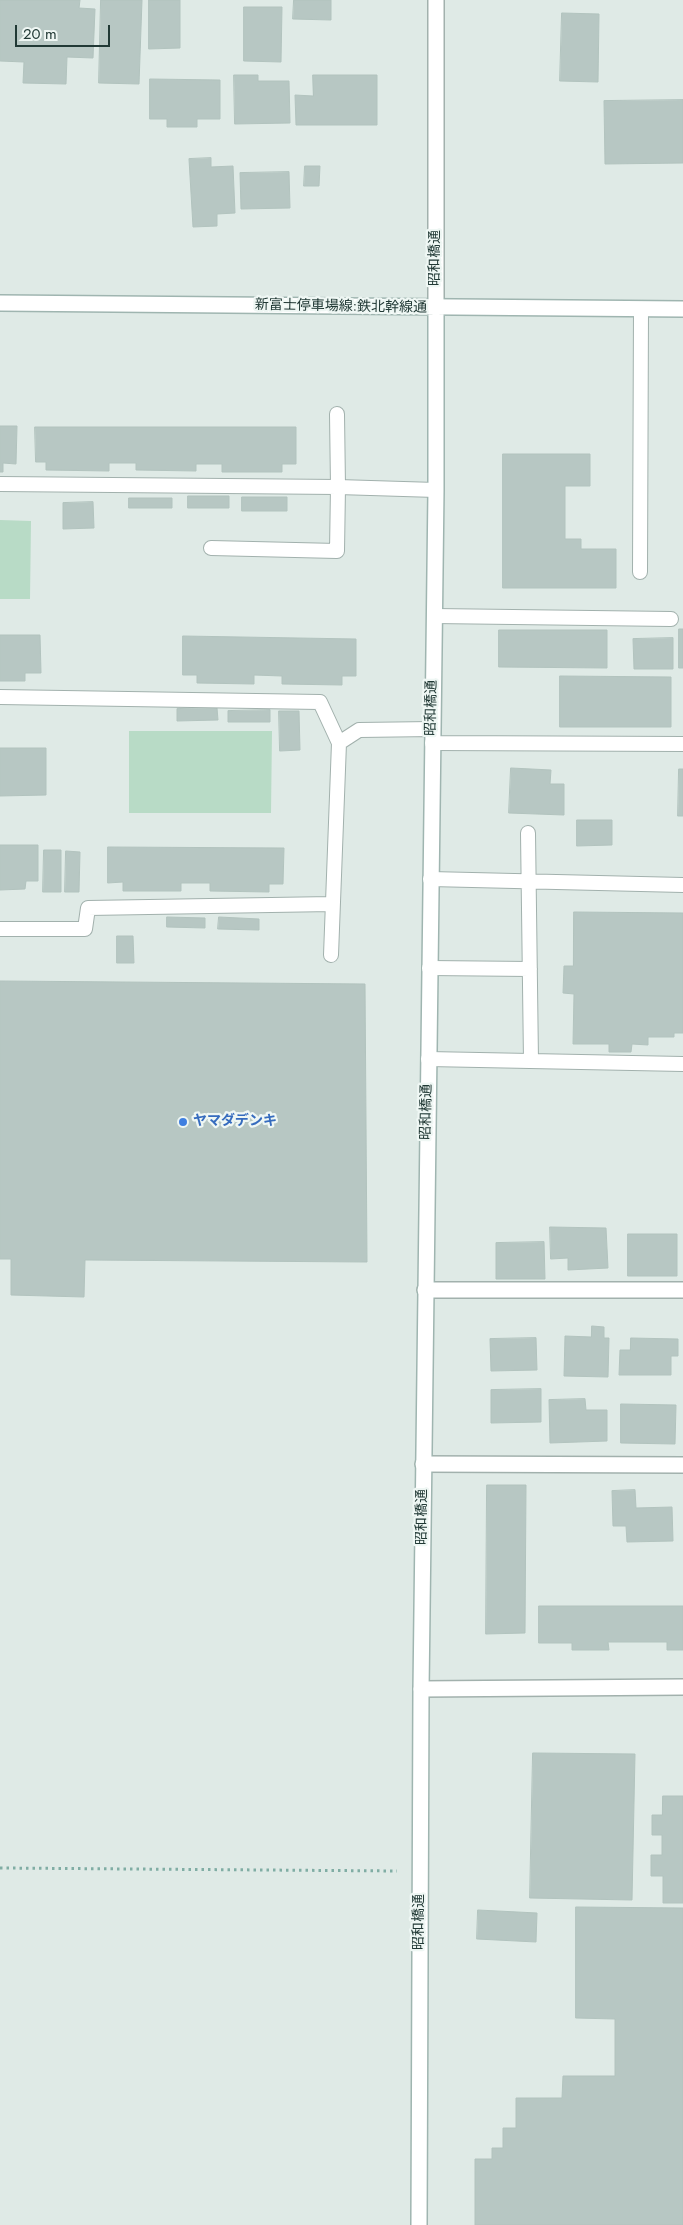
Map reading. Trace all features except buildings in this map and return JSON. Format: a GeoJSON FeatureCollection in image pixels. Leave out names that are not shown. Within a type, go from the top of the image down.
{"type":"FeatureCollection","features":[{"type":"Feature","properties":{"kind":"street","name":"昭和橋通"},"geometry":{"type":"LineString","coordinates":[[419,2225],[423,1464],[436,490],[436,0]]}},
{"type":"Feature","properties":{"kind":"street","name":"新富士停車場線:鉄北幹線通"},"geometry":{"type":"LineString","coordinates":[[0,303],[683,309]]}},
{"type":"Feature","properties":{"kind":"street"},"geometry":{"type":"LineString","coordinates":[[425,1290],[683,1290]]}},
{"type":"Feature","properties":{"kind":"street"},"geometry":{"type":"LineString","coordinates":[[423,1464],[683,1465]]}},
{"type":"Feature","properties":{"kind":"street"},"geometry":{"type":"LineString","coordinates":[[421,1689],[683,1687]]}},
{"type":"Feature","properties":{"kind":"lane"},"geometry":{"type":"LineString","coordinates":[[640,572],[641,309]]}},
{"type":"Feature","properties":{"kind":"lane"},"geometry":{"type":"LineString","coordinates":[[211,548],[337,551],[337,414]]}},
{"type":"Feature","properties":{"kind":"lane"},"geometry":{"type":"LineString","coordinates":[[0,484],[338,487],[436,490]]}},
{"type":"Feature","properties":{"kind":"lane"},"geometry":{"type":"LineString","coordinates":[[434,616],[671,619]]}},
{"type":"Feature","properties":{"kind":"lane"},"geometry":{"type":"LineString","coordinates":[[0,697],[320,702],[340,743],[330,955]]}},
{"type":"Feature","properties":{"kind":"lane"},"geometry":{"type":"LineString","coordinates":[[340,743],[359,730],[432,736],[683,744]]}},
{"type":"Feature","properties":{"kind":"lane"},"geometry":{"type":"LineString","coordinates":[[528,833],[531,1061]]}},
{"type":"Feature","properties":{"kind":"lane"},"geometry":{"type":"LineString","coordinates":[[430,879],[683,885]]}},
{"type":"Feature","properties":{"kind":"lane"},"geometry":{"type":"LineString","coordinates":[[0,929],[85,929],[88,908],[332,904]]}},
{"type":"Feature","properties":{"kind":"lane"},"geometry":{"type":"LineString","coordinates":[[429,968],[530,969]]}},
{"type":"Feature","properties":{"kind":"lane"},"geometry":{"type":"LineString","coordinates":[[428,1059],[683,1064]]}},
{"type":"Feature","properties":{"kind":"path"},"geometry":{"type":"LineString","coordinates":[[0,1868],[420,1871]]}},
{"type":"Feature","properties":{"kind":"green space"},"geometry":{"type":"Polygon","coordinates":[[[0,520],[31,521],[30,599],[0,599],[0,520]]]}},
{"type":"Feature","properties":{"kind":"green space"},"geometry":{"type":"Polygon","coordinates":[[[129,731],[272,731],[271,813],[129,813],[129,731]]]}},
{"type":"Feature","properties":{"kind":"place","name":"ヤマダデンキ"},"geometry":{"type":"Point","coordinates":[183,1122]}}]}
